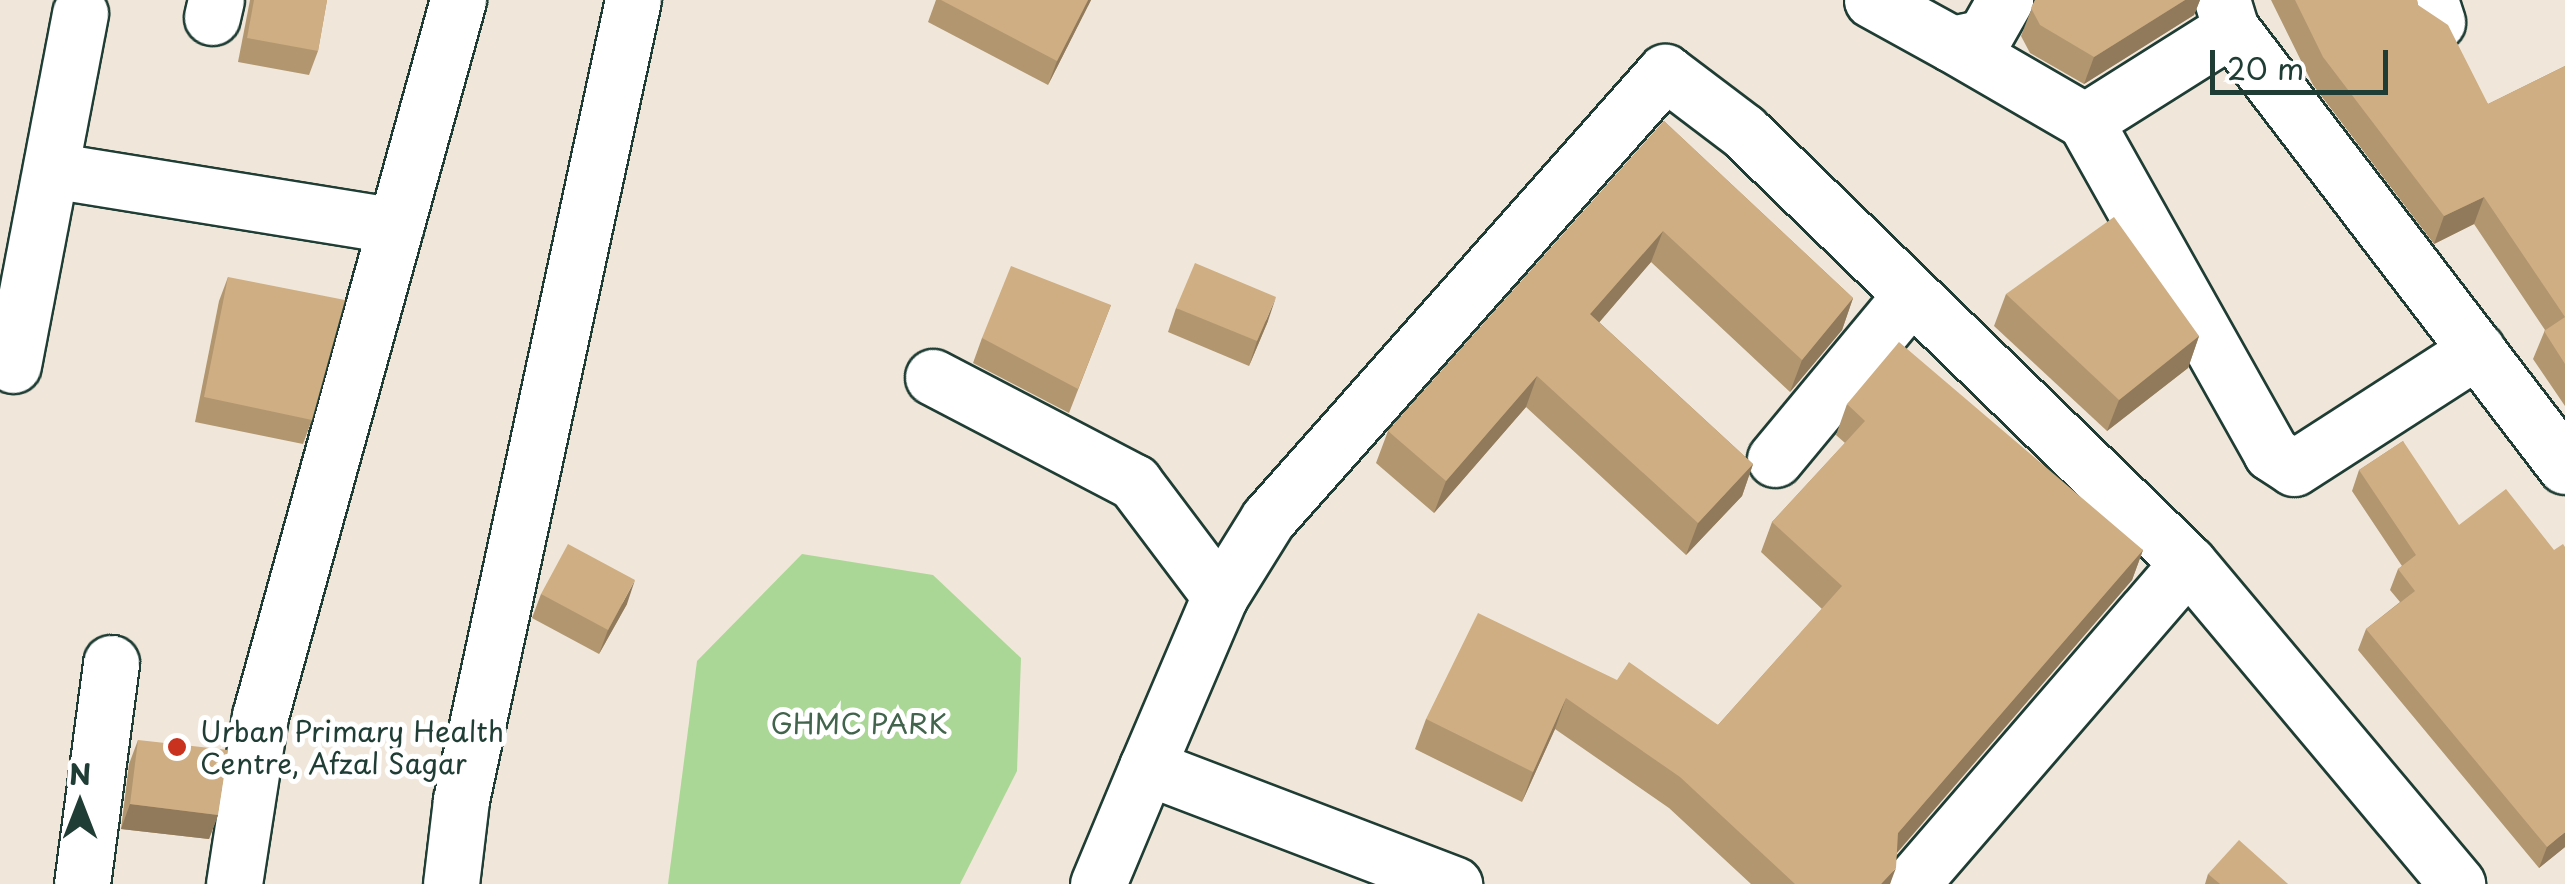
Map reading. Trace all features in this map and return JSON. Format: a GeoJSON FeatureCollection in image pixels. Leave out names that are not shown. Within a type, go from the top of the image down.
{"type":"FeatureCollection","features":[{"type":"Feature","properties":{"kind":"street"},"geometry":{"type":"LineString","coordinates":[[234,884],[260,716],[458,0]]}},
{"type":"Feature","properties":{"kind":"street"},"geometry":{"type":"LineString","coordinates":[[451,884],[465,781],[633,0]]}},
{"type":"Feature","properties":{"kind":"street"},"geometry":{"type":"LineString","coordinates":[[1872,0],[2085,121],[2262,438],[2294,468],[2477,350]]}},
{"type":"Feature","properties":{"kind":"street"},"geometry":{"type":"LineString","coordinates":[[1952,44],[1984,37],[2004,0]]}},
{"type":"Feature","properties":{"kind":"street"},"geometry":{"type":"LineString","coordinates":[[13,364],[80,13]]}},
{"type":"Feature","properties":{"kind":"street"},"geometry":{"type":"LineString","coordinates":[[2085,121],[2226,14],[2565,466]]}},
{"type":"Feature","properties":{"kind":"street"},"geometry":{"type":"LineString","coordinates":[[1098,884],[1220,596],[1268,519],[1665,72],[1742,131],[1908,299],[2188,563],[2434,874]]}},
{"type":"Feature","properties":{"kind":"street"},"geometry":{"type":"LineString","coordinates":[[51,170],[395,226]]}},
{"type":"Feature","properties":{"kind":"street"},"geometry":{"type":"LineString","coordinates":[[1775,459],[1908,299]]}},
{"type":"Feature","properties":{"kind":"street"},"geometry":{"type":"LineString","coordinates":[[933,377],[1134,482],[1220,596]]}},
{"type":"Feature","properties":{"kind":"street"},"geometry":{"type":"LineString","coordinates":[[1911,884],[2188,563]]}},
{"type":"Feature","properties":{"kind":"street"},"geometry":{"type":"LineString","coordinates":[[82,884],[111,663]]}},
{"type":"Feature","properties":{"kind":"street"},"geometry":{"type":"LineString","coordinates":[[1147,767],[1454,884]]}},
{"type":"Feature","properties":{"kind":"green space","name":"GHMC PARK"},"geometry":{"type":"Polygon","coordinates":[[[802,554],[933,575],[1021,658],[1017,771],[960,884],[668,884],[697,661],[802,554]]]}},
{"type":"Feature","properties":{"kind":"building"},"geometry":{"type":"Polygon","coordinates":[[[254,0],[327,0],[318,51],[247,38],[254,0]]]}},
{"type":"Feature","properties":{"kind":"building"},"geometry":{"type":"Polygon","coordinates":[[[941,0],[1088,0],[1057,61],[941,0]]]}},
{"type":"Feature","properties":{"kind":"building"},"geometry":{"type":"Polygon","coordinates":[[[2035,0],[2185,0],[2094,57],[2040,25],[2031,8],[2035,0]]]}},
{"type":"Feature","properties":{"kind":"building"},"geometry":{"type":"Polygon","coordinates":[[[2295,0],[2417,0],[2418,5],[2448,25],[2488,104],[2565,66],[2565,317],[2484,197],[2444,216],[2323,57],[2295,0]]]}},
{"type":"Feature","properties":{"kind":"building"},"geometry":{"type":"Polygon","coordinates":[[[1664,121],[1853,298],[1802,360],[1663,231],[1590,314],[1753,464],[1698,523],[1537,376],[1446,481],[1388,431],[1664,121]]]}},
{"type":"Feature","properties":{"kind":"building"},"geometry":{"type":"Polygon","coordinates":[[[2114,217],[2199,336],[2119,400],[2006,294],[2114,217]]]}},
{"type":"Feature","properties":{"kind":"building"},"geometry":{"type":"Polygon","coordinates":[[[1195,263],[1276,297],[1257,341],[1176,308],[1195,263]]]}},
{"type":"Feature","properties":{"kind":"building"},"geometry":{"type":"Polygon","coordinates":[[[1011,266],[1111,305],[1078,389],[982,338],[1011,266]]]}},
{"type":"Feature","properties":{"kind":"building"},"geometry":{"type":"Polygon","coordinates":[[[228,277],[345,300],[312,420],[204,397],[228,277]]]}},
{"type":"Feature","properties":{"kind":"building"},"geometry":{"type":"Polygon","coordinates":[[[2565,317],[2565,364],[2544,331],[2565,317]]]}},
{"type":"Feature","properties":{"kind":"building"},"geometry":{"type":"Polygon","coordinates":[[[1899,342],[2143,550],[1898,833],[1896,868],[1881,884],[1795,884],[1680,777],[1566,698],[1533,772],[1426,719],[1478,613],[1617,680],[1629,662],[1718,725],[1842,586],[1772,522],[1865,421],[1847,404],[1899,342]]]}},
{"type":"Feature","properties":{"kind":"building"},"geometry":{"type":"Polygon","coordinates":[[[2403,441],[2459,525],[2506,489],[2554,550],[2563,544],[2565,547],[2565,832],[2547,847],[2366,629],[2415,591],[2398,569],[2416,555],[2359,470],[2403,441]]]}},
{"type":"Feature","properties":{"kind":"building"},"geometry":{"type":"Polygon","coordinates":[[[568,544],[635,580],[608,630],[541,594],[568,544]]]}},
{"type":"Feature","properties":{"kind":"building"},"geometry":{"type":"Polygon","coordinates":[[[138,740],[228,750],[218,815],[130,804],[138,740]]]}},
{"type":"Feature","properties":{"kind":"building"},"geometry":{"type":"Polygon","coordinates":[[[2239,840],[2288,884],[2220,884],[2208,874],[2239,840]]]}},
{"type":"Feature","properties":{"kind":"place","name":"Urban Primary Health Centre, Afzal Sagar"},"geometry":{"type":"Point","coordinates":[177,747]}}]}
